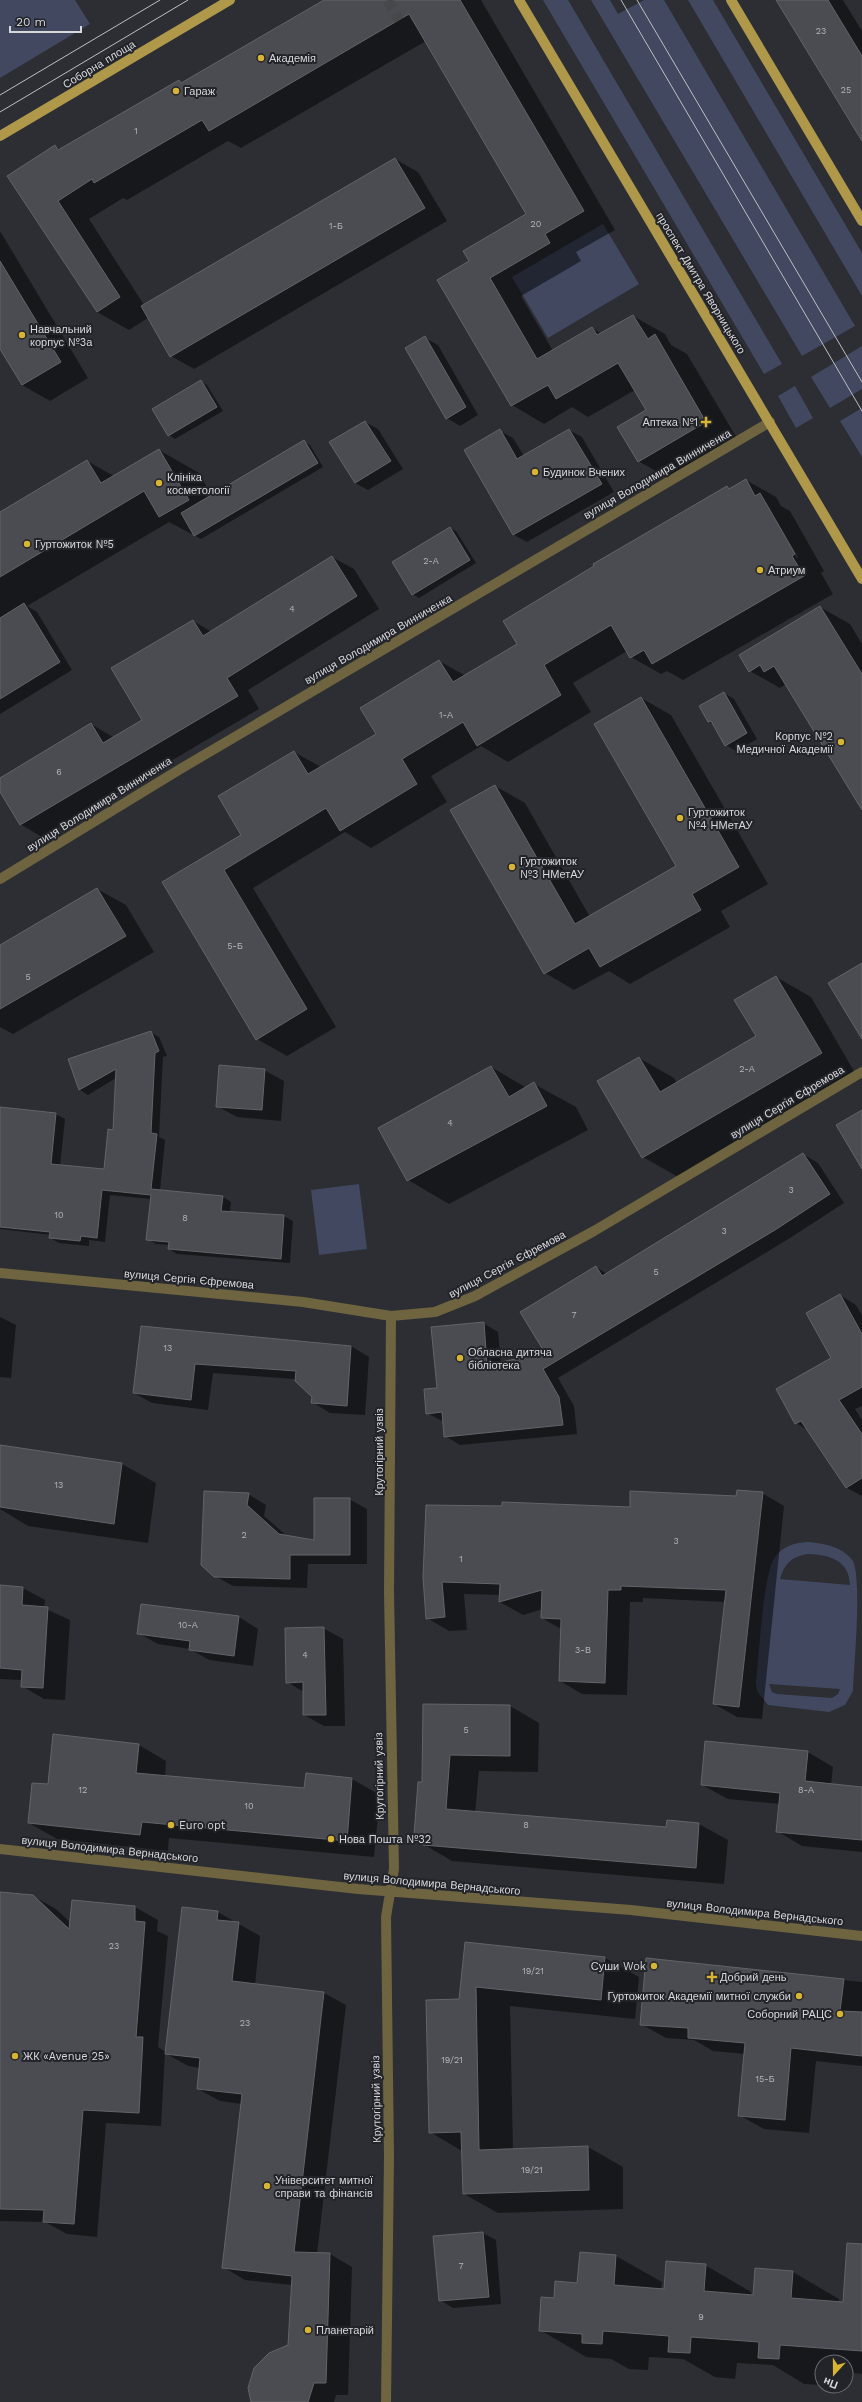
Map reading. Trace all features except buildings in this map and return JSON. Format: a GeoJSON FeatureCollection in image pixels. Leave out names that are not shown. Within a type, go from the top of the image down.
{"type":"FeatureCollection","features":[{"type":"Feature","properties":{"kind":"main road","name":"Соборна площа"},"geometry":{"type":"LineString","coordinates":[[0,136],[230,0]]}},
{"type":"Feature","properties":{"kind":"main road","name":"проспект Дмитра Яворницького"},"geometry":{"type":"LineString","coordinates":[[518,0],[862,579]]}},
{"type":"Feature","properties":{"kind":"main road"},"geometry":{"type":"LineString","coordinates":[[731,0],[862,221]]}},
{"type":"Feature","properties":{"kind":"street","name":"вулиця Володимира Винниченка"},"geometry":{"type":"LineString","coordinates":[[0,879],[182,768],[770,422]]}},
{"type":"Feature","properties":{"kind":"street","name":"вулиця Сергія Єфремова"},"geometry":{"type":"LineString","coordinates":[[0,1273],[303,1302],[391,1316],[435,1312],[475,1296],[636,1206],[862,1072]]}},
{"type":"Feature","properties":{"kind":"street","name":"Крутогірний узвіз"},"geometry":{"type":"LineString","coordinates":[[386,2402],[389,2156],[386,1917],[394,1869],[389,1652],[391,1316]]}},
{"type":"Feature","properties":{"kind":"street","name":"вулиця Володимира Вернадського"},"geometry":{"type":"LineString","coordinates":[[0,1849],[390,1892],[631,1910],[862,1936]]}},
{"type":"Feature","properties":{"kind":"shaded area"},"geometry":{"type":"Polygon","coordinates":[[[0,0],[75,0],[90,24],[0,78],[0,0]]]}},
{"type":"Feature","properties":{"kind":"shaded area"},"geometry":{"type":"Polygon","coordinates":[[[543,0],[568,0],[782,364],[764,374],[543,0]]]}},
{"type":"Feature","properties":{"kind":"shaded area"},"geometry":{"type":"Polygon","coordinates":[[[591,0],[610,0],[618,14],[644,0],[664,0],[855,326],[802,356],[591,0]]]}},
{"type":"Feature","properties":{"kind":"shaded area"},"geometry":{"type":"Polygon","coordinates":[[[688,0],[713,0],[862,253],[862,296],[688,0]]]}},
{"type":"Feature","properties":{"kind":"shaded area"},"geometry":{"type":"Polygon","coordinates":[[[603,224],[639,284],[548,338],[512,277],[603,224]]]}},
{"type":"Feature","properties":{"kind":"shaded area"},"geometry":{"type":"Polygon","coordinates":[[[862,346],[862,389],[830,408],[811,377],[862,346]]]}},
{"type":"Feature","properties":{"kind":"shaded area"},"geometry":{"type":"Polygon","coordinates":[[[795,386],[813,418],[796,428],[778,396],[795,386]]]}},
{"type":"Feature","properties":{"kind":"shaded area"},"geometry":{"type":"Polygon","coordinates":[[[862,408],[862,457],[840,421],[862,408]]]}},
{"type":"Feature","properties":{"kind":"shaded area"},"geometry":{"type":"Polygon","coordinates":[[[359,1184],[367,1249],[319,1255],[311,1190],[359,1184]]]}},
{"type":"Feature","properties":{"kind":"shaded area"},"geometry":{"type":"Polygon","coordinates":[[[802,1542],[820,1543],[839,1549],[853,1561],[856,1571],[856,1644],[853,1691],[845,1705],[829,1712],[768,1705],[757,1691],[756,1683],[762,1617],[767,1580],[771,1566],[778,1553],[793,1544],[802,1542]],[[808,1554],[793,1559],[786,1565],[780,1579],[850,1585],[846,1570],[837,1560],[824,1556],[808,1554]],[[769,1684],[772,1692],[777,1694],[832,1698],[838,1694],[840,1689],[769,1684]]]}},
{"type":"Feature","properties":{"kind":"tunnel"},"geometry":{"type":"LineString","coordinates":[[388,0],[399,20]]}},
{"type":"Feature","properties":{"kind":"tram line"},"geometry":{"type":"LineString","coordinates":[[0,95],[160,0]]}},
{"type":"Feature","properties":{"kind":"tram line"},"geometry":{"type":"LineString","coordinates":[[0,112],[188,0]]}},
{"type":"Feature","properties":{"kind":"tram line"},"geometry":{"type":"LineString","coordinates":[[621,0],[862,411]]}},
{"type":"Feature","properties":{"kind":"tram line"},"geometry":{"type":"LineString","coordinates":[[637,0],[862,382]]}},
{"type":"Feature","properties":{"kind":"place","name":"Академія"},"geometry":{"type":"Point","coordinates":[261,58]}},
{"type":"Feature","properties":{"kind":"place","name":"Гараж"},"geometry":{"type":"Point","coordinates":[176,91]}},
{"type":"Feature","properties":{"kind":"place","name":"Навчальний корпус №3а"},"geometry":{"type":"Point","coordinates":[22,335]}},
{"type":"Feature","properties":{"kind":"place","name":"Аптека №1"},"geometry":{"type":"Point","coordinates":[706,422]}},
{"type":"Feature","properties":{"kind":"place","name":"Будинок Вчених"},"geometry":{"type":"Point","coordinates":[535,472]}},
{"type":"Feature","properties":{"kind":"place","name":"Клініка косметології"},"geometry":{"type":"Point","coordinates":[159,483]}},
{"type":"Feature","properties":{"kind":"place","name":"Гуртожиток №5"},"geometry":{"type":"Point","coordinates":[27,544]}},
{"type":"Feature","properties":{"kind":"place","name":"Атриум"},"geometry":{"type":"Point","coordinates":[760,570]}},
{"type":"Feature","properties":{"kind":"place","name":"Корпус №2 Медичної Академії"},"geometry":{"type":"Point","coordinates":[841,742]}},
{"type":"Feature","properties":{"kind":"place","name":"Гуртожиток №4 НМетАУ"},"geometry":{"type":"Point","coordinates":[680,818]}},
{"type":"Feature","properties":{"kind":"place","name":"Гуртожиток №3 НМетАУ"},"geometry":{"type":"Point","coordinates":[512,867]}},
{"type":"Feature","properties":{"kind":"place","name":"Обласна дитяча бібліотека"},"geometry":{"type":"Point","coordinates":[460,1358]}},
{"type":"Feature","properties":{"kind":"place","name":"Euro opt"},"geometry":{"type":"Point","coordinates":[171,1825]}},
{"type":"Feature","properties":{"kind":"place","name":"Нова Пошта №32"},"geometry":{"type":"Point","coordinates":[331,1839]}},
{"type":"Feature","properties":{"kind":"place","name":"Суши Wok"},"geometry":{"type":"Point","coordinates":[654,1966]}},
{"type":"Feature","properties":{"kind":"place","name":"Добрий день"},"geometry":{"type":"Point","coordinates":[712,1977]}},
{"type":"Feature","properties":{"kind":"place","name":"Гуртожиток Академії митної служби"},"geometry":{"type":"Point","coordinates":[799,1996]}},
{"type":"Feature","properties":{"kind":"place","name":"Соборний РАЦС"},"geometry":{"type":"Point","coordinates":[840,2014]}},
{"type":"Feature","properties":{"kind":"place","name":"ЖК «Avenue 25»"},"geometry":{"type":"Point","coordinates":[15,2056]}},
{"type":"Feature","properties":{"kind":"place","name":"Університет митної справи та фінансів"},"geometry":{"type":"Point","coordinates":[267,2186]}},
{"type":"Feature","properties":{"kind":"place","name":"Планетарій"},"geometry":{"type":"Point","coordinates":[308,2330]}}]}
